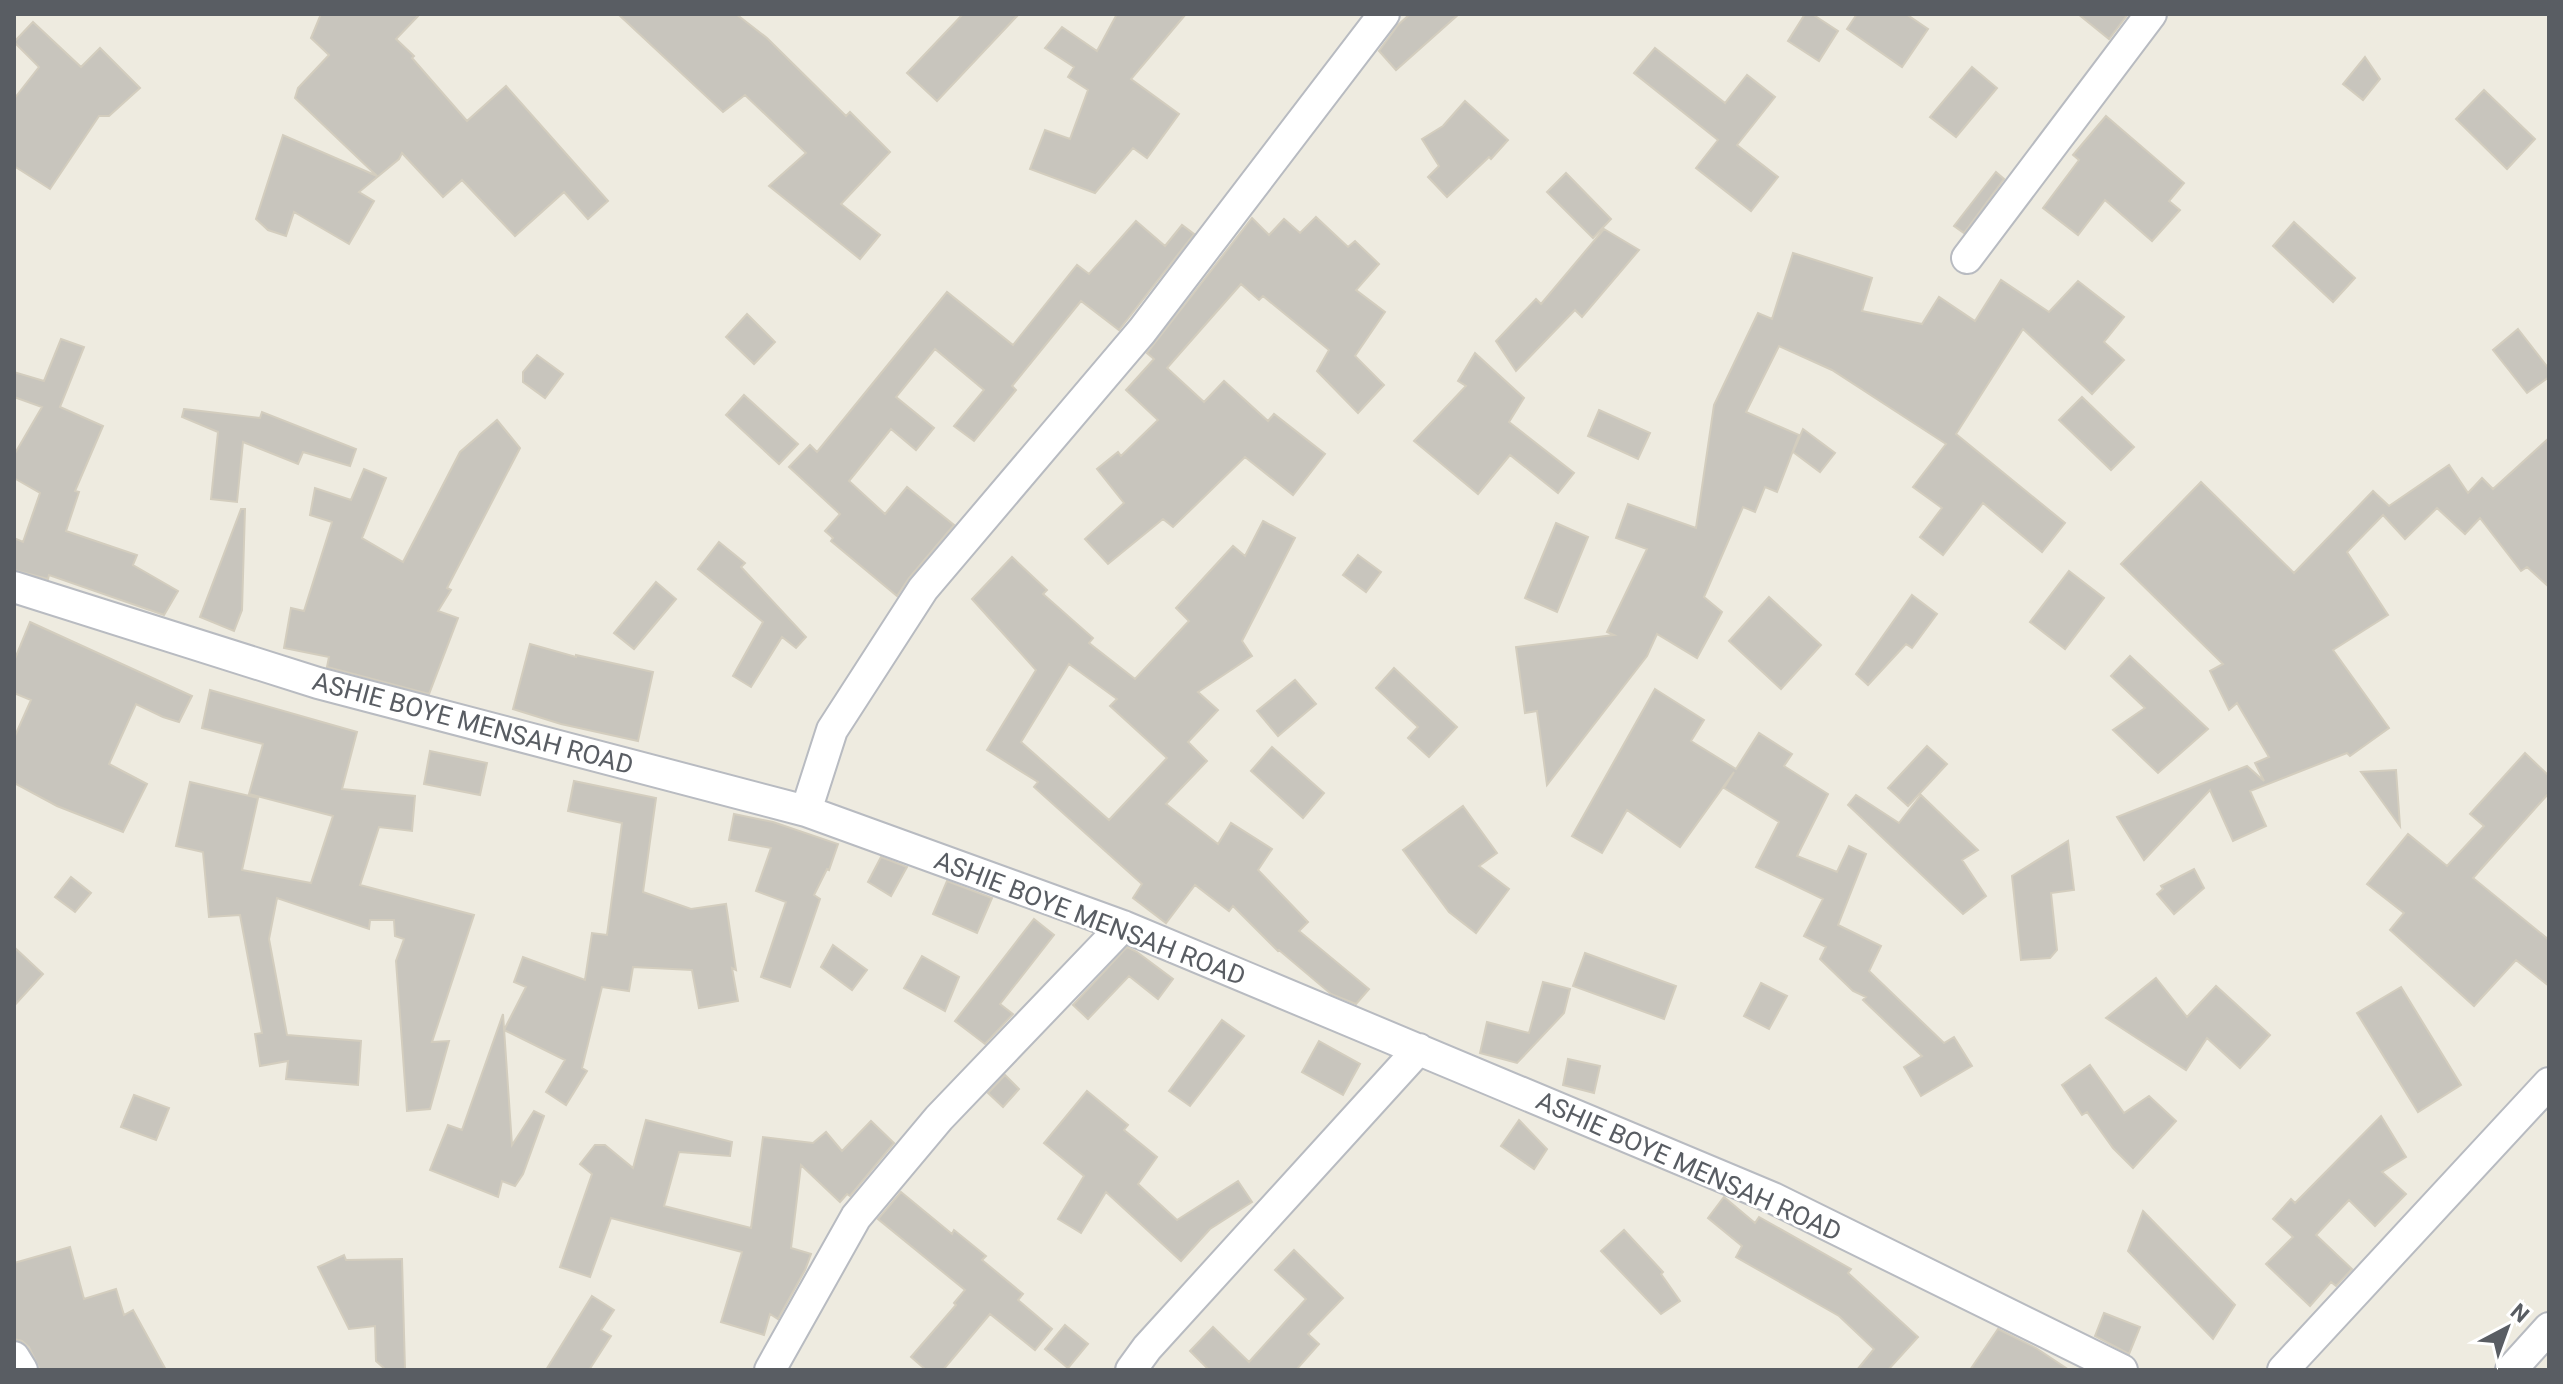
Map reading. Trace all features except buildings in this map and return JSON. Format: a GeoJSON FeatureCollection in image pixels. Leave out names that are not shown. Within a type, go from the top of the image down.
{"type":"FeatureCollection","features":[{"type":"Feature","properties":{"kind":"street"},"geometry":{"type":"LineString","coordinates":[[806,811],[832,730],[923,589],[1142,331],[1384,14]]}},
{"type":"Feature","properties":{"kind":"street"},"geometry":{"type":"LineString","coordinates":[[1967,258],[2151,14]]}},
{"type":"Feature","properties":{"kind":"street","name":"ASHIE BOYE MENSAH ROAD"},"geometry":{"type":"LineString","coordinates":[[14,587],[318,683],[806,811],[1123,926],[1773,1198],[2122,1370]]}},
{"type":"Feature","properties":{"kind":"street"},"geometry":{"type":"LineString","coordinates":[[770,1370],[856,1217],[939,1118],[1123,926]]}},
{"type":"Feature","properties":{"kind":"street"},"geometry":{"type":"LineString","coordinates":[[1131,1370],[1157,1337],[1419,1049]]}},
{"type":"Feature","properties":{"kind":"street"},"geometry":{"type":"LineString","coordinates":[[2283,1370],[2549,1083]]}},
{"type":"Feature","properties":{"kind":"street"},"geometry":{"type":"LineString","coordinates":[[2511,1370],[2549,1328]]}},
{"type":"Feature","properties":{"kind":"street"},"geometry":{"type":"LineString","coordinates":[[14,1357],[22,1370]]}}]}
